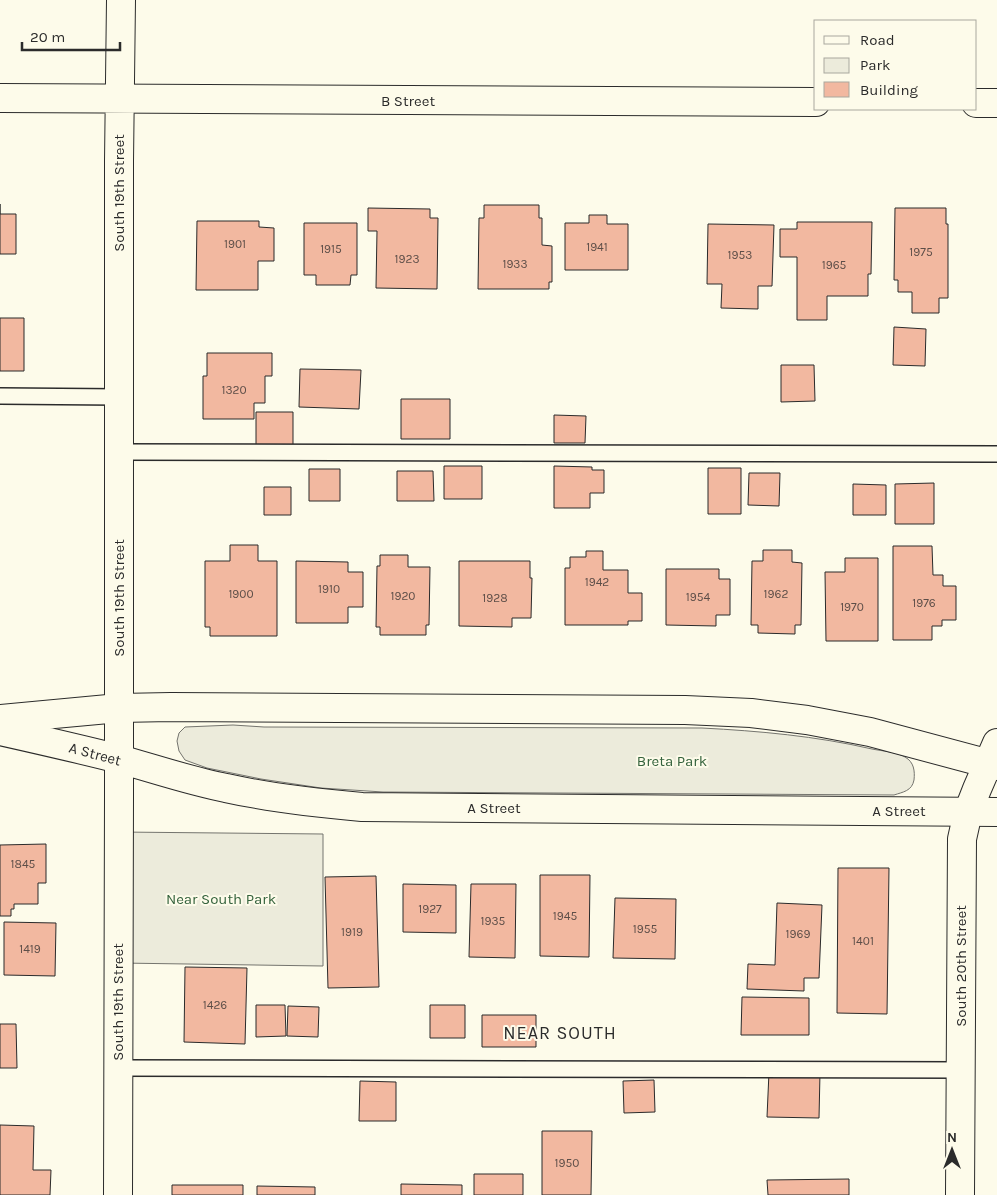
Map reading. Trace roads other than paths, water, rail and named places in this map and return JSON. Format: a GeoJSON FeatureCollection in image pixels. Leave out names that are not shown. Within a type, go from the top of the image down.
{"type":"FeatureCollection","features":[{"type":"Feature","properties":{"kind":"street","name":"South 19th Street"},"geometry":{"type":"LineString","coordinates":[[118,1195],[121,0]]}},
{"type":"Feature","properties":{"kind":"street","name":"B Street"},"geometry":{"type":"LineString","coordinates":[[0,98],[814,102]]}},
{"type":"Feature","properties":{"kind":"street"},"geometry":{"type":"LineString","coordinates":[[977,103],[997,103]]}},
{"type":"Feature","properties":{"kind":"street"},"geometry":{"type":"LineString","coordinates":[[0,719],[119,708],[172,707],[676,710],[751,713],[807,720],[994,758]]}},
{"type":"Feature","properties":{"kind":"street","name":"A Street"},"geometry":{"type":"LineString","coordinates":[[0,731],[66,746],[226,788],[295,800],[362,807],[997,812]]}},
{"type":"Feature","properties":{"kind":"street","name":"South 20th Street"},"geometry":{"type":"LineString","coordinates":[[960,1195],[962,839],[968,812],[977,789],[994,758]]}},
{"type":"Feature","properties":{"kind":"lane"},"geometry":{"type":"LineString","coordinates":[[0,396],[119,397]]}},
{"type":"Feature","properties":{"kind":"lane"},"geometry":{"type":"LineString","coordinates":[[119,452],[997,454]]}},
{"type":"Feature","properties":{"kind":"lane"},"geometry":{"type":"LineString","coordinates":[[118,1068],[961,1070]]}},
{"type":"Feature","properties":{"kind":"district","name":"NEAR SOUTH"},"geometry":{"type":"Point","coordinates":[560,1033]}},
{"type":"Feature","properties":{"kind":"park label","name":"Breta Park"},"geometry":{"type":"Point","coordinates":[672,761]}},
{"type":"Feature","properties":{"kind":"park label","name":"Near South Park"},"geometry":{"type":"Point","coordinates":[221,899]}}]}
